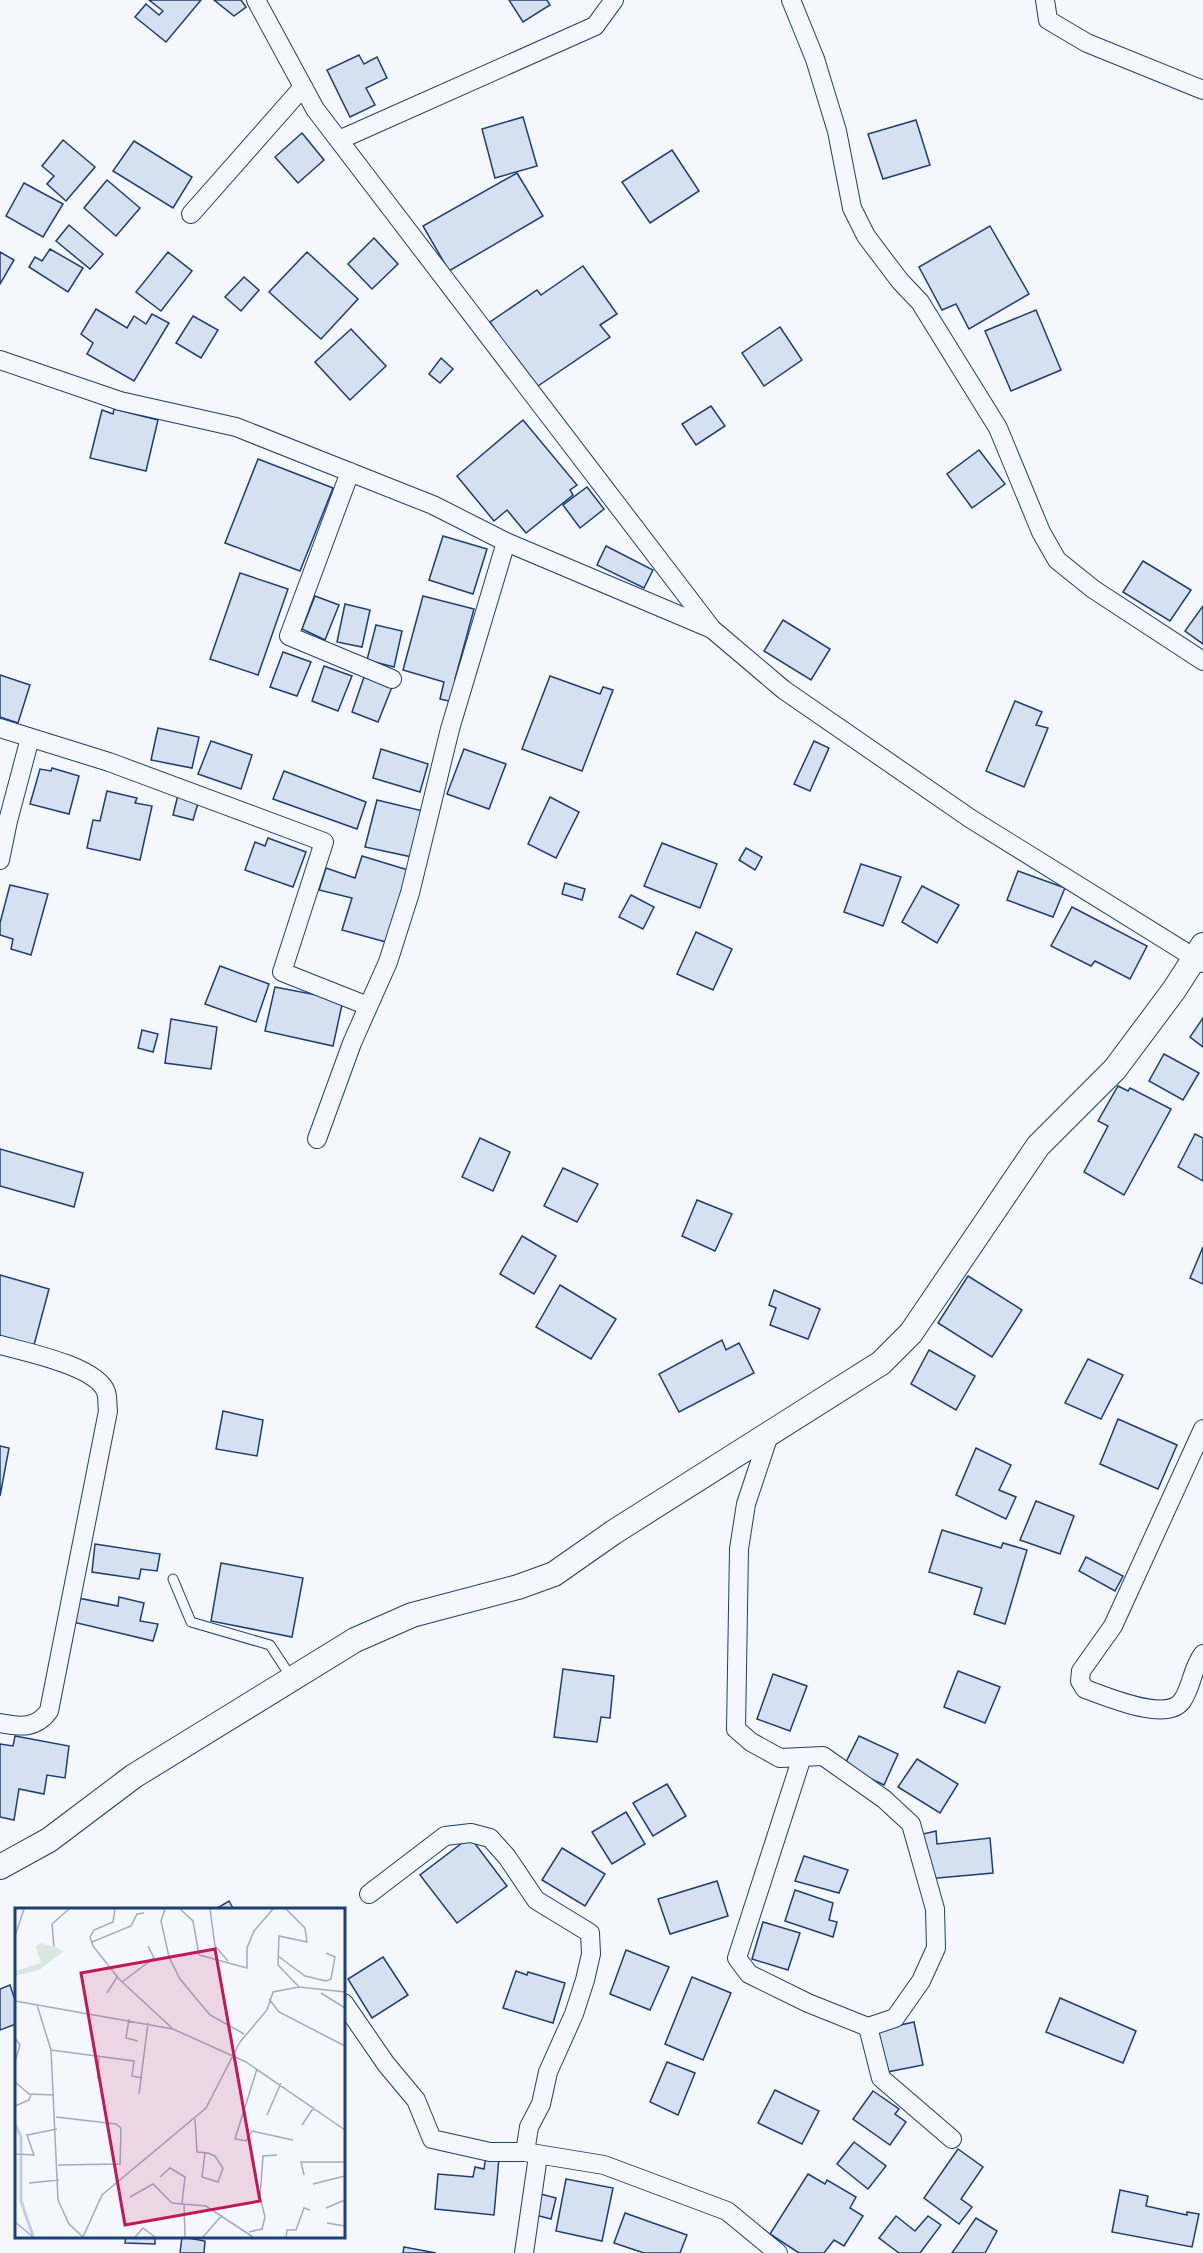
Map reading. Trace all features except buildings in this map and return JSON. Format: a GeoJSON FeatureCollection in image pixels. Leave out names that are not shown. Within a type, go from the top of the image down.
{"type":"FeatureCollection","features":[{"type":"Feature","properties":{"kind":"street"},"geometry":{"type":"LineString","coordinates":[[0,1868],[49,1840],[134,1776],[355,1640],[412,1615],[518,1587],[554,1574],[614,1532],[881,1363],[911,1333],[1038,1146],[1115,1069],[1200,955],[970,819],[784,690],[712,629],[315,109],[255,0]]}},
{"type":"Feature","properties":{"kind":"street"},"geometry":{"type":"LineString","coordinates":[[339,140],[595,26],[614,0]]}},
{"type":"Feature","properties":{"kind":"street"},"geometry":{"type":"LineString","coordinates":[[791,0],[815,59],[837,131],[852,208],[866,236],[900,281],[920,302],[998,428],[1041,532],[1057,560],[1093,589],[1203,661]]}},
{"type":"Feature","properties":{"kind":"street"},"geometry":{"type":"LineString","coordinates":[[1045,0],[1048,20],[1087,43],[1203,90]]}},
{"type":"Feature","properties":{"kind":"street"},"geometry":{"type":"LineString","coordinates":[[191,214],[303,87]]}},
{"type":"Feature","properties":{"kind":"street"},"geometry":{"type":"LineString","coordinates":[[0,360],[120,401],[236,427],[433,505],[506,542],[712,629]]}},
{"type":"Feature","properties":{"kind":"street"},"geometry":{"type":"LineString","coordinates":[[350,472],[288,636],[392,679]]}},
{"type":"Feature","properties":{"kind":"street"},"geometry":{"type":"LineString","coordinates":[[317,1139],[352,1043],[388,962],[410,893],[450,729],[506,542]]}},
{"type":"Feature","properties":{"kind":"street"},"geometry":{"type":"LineString","coordinates":[[0,728],[109,762],[324,842],[282,972],[368,1006]]}},
{"type":"Feature","properties":{"kind":"street"},"geometry":{"type":"LineString","coordinates":[[0,860],[30,738]]}},
{"type":"Feature","properties":{"kind":"street"},"geometry":{"type":"LineString","coordinates":[[0,1345],[68,1365],[93,1376],[106,1391],[108,1411],[49,1711],[41,1722],[26,1726],[0,1723]]}},
{"type":"Feature","properties":{"kind":"street"},"geometry":{"type":"LineString","coordinates":[[1203,1429],[1113,1626],[1081,1671],[1080,1681],[1085,1689],[1127,1702],[1155,1710],[1174,1709],[1182,1700],[1198,1660],[1203,1654]]}},
{"type":"Feature","properties":{"kind":"street"},"geometry":{"type":"LineString","coordinates":[[770,1432],[746,1504],[739,1549],[736,1729],[751,1742],[780,1758],[823,1756],[884,1799],[911,1824],[935,1908],[936,1948],[921,1981],[895,2018],[868,2027],[808,2003],[749,1974],[737,1958],[802,1757]]}},
{"type":"Feature","properties":{"kind":"street"},"geometry":{"type":"LineString","coordinates":[[369,1894],[445,1836],[471,1833],[490,1838],[507,1857],[536,1900],[590,1933],[591,1954],[585,1980],[574,2014],[548,2072],[541,2104],[529,2127],[532,2154],[524,2253]]}},
{"type":"Feature","properties":{"kind":"street"},"geometry":{"type":"LineString","coordinates":[[345,2004],[386,2064],[416,2100],[432,2139],[490,2152],[532,2154],[604,2165],[727,2211],[778,2253]]}},
{"type":"Feature","properties":{"kind":"street"},"geometry":{"type":"LineString","coordinates":[[868,2027],[881,2078],[952,2139]]}},
{"type":"Feature","properties":{"kind":"lane"},"geometry":{"type":"LineString","coordinates":[[173,1580],[191,1622],[270,1645],[293,1678]]}}]}
